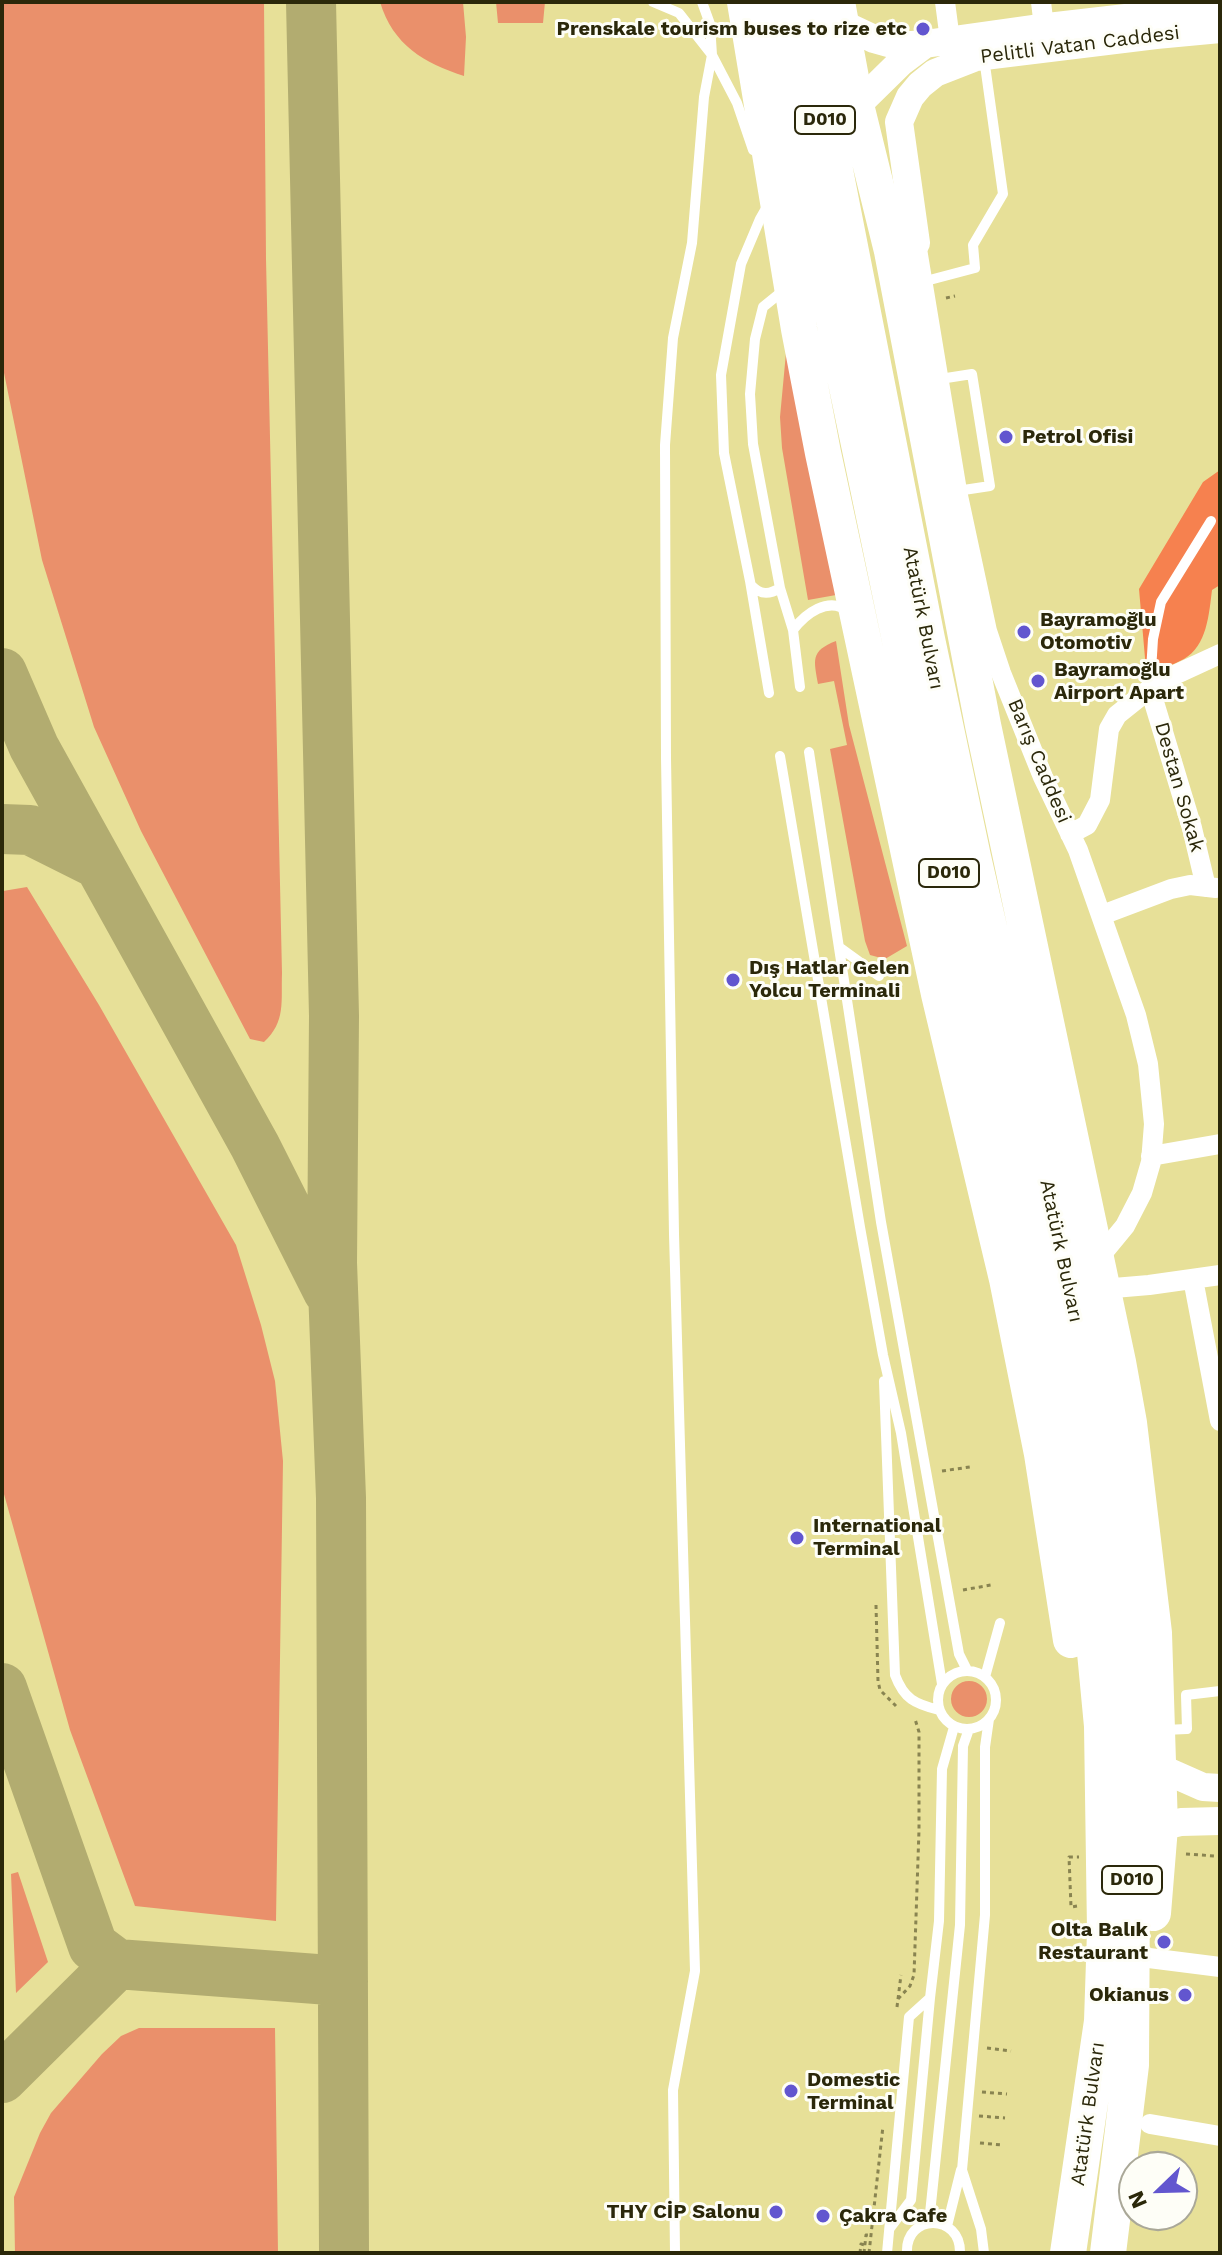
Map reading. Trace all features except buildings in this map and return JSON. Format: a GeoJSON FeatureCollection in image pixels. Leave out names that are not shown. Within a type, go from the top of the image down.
{"type":"FeatureCollection","features":[{"type":"Feature","properties":{"kind":"highway"},"geometry":{"type":"LineString","coordinates":[[745,2],[768,180],[792,285],[857,619],[939,994],[1007,1279],[1042,1454],[1069,1627],[1086,1815],[1095,1999],[1080,2161]]}},
{"type":"Feature","properties":{"kind":"highway","name":"D010"},"geometry":{"type":"LineString","coordinates":[[776,2],[870,245]]}},
{"type":"Feature","properties":{"kind":"highway","name":"D010"},"geometry":{"type":"LineString","coordinates":[[802,2],[870,245]]}},
{"type":"Feature","properties":{"kind":"highway"},"geometry":{"type":"LineString","coordinates":[[838,12],[867,151],[870,245],[983,725],[1118,1362],[1135,1464],[1154,1633],[1160,1827],[1149,1958],[1131,2065]]}},
{"type":"Feature","properties":{"kind":"highway"},"geometry":{"type":"LineString","coordinates":[[825,139],[849,141],[867,151]]}},
{"type":"Feature","properties":{"kind":"highway","name":"Atatürk Bulvarı"},"geometry":{"type":"LineString","coordinates":[[870,245],[841,358],[1055,1364],[1094,1511],[1129,1715],[1131,2065],[1108,2253]]}},
{"type":"Feature","properties":{"kind":"highway","name":"Atatürk Bulvarı"},"geometry":{"type":"LineString","coordinates":[[1068,2253],[1102,2021],[1105,1931],[1102,1726],[1094,1511]]}},
{"type":"Feature","properties":{"kind":"street"},"geometry":{"type":"LineString","coordinates":[[768,180],[825,139],[901,62],[938,42],[945,2]]}},
{"type":"Feature","properties":{"kind":"street","name":"Pelitli Vatan Caddesi"},"geometry":{"type":"LineString","coordinates":[[838,12],[874,39],[899,46],[938,42],[1043,14],[1220,7]]}},
{"type":"Feature","properties":{"kind":"street","name":"Pelitli Vatan Caddesi"},"geometry":{"type":"LineString","coordinates":[[870,245],[899,122],[910,97],[935,73],[984,57],[1220,29]]}},
{"type":"Feature","properties":{"kind":"street"},"geometry":{"type":"LineString","coordinates":[[792,285],[870,245]]}},
{"type":"Feature","properties":{"kind":"street","name":"Barış Caddesi"},"geometry":{"type":"LineString","coordinates":[[870,245],[922,282],[957,491],[991,644],[1102,915],[1136,1015],[1148,1064],[1154,1124],[1151,1156],[1142,1193],[1099,1275]]}},
{"type":"Feature","properties":{"kind":"street"},"geometry":{"type":"LineString","coordinates":[[1070,834],[1087,825],[1100,800],[1109,729],[1117,715],[1150,689],[1182,670],[1220,654]]}},
{"type":"Feature","properties":{"kind":"street","name":"Destan Sokak"},"geometry":{"type":"LineString","coordinates":[[1150,689],[1213,887]]}},
{"type":"Feature","properties":{"kind":"street"},"geometry":{"type":"LineString","coordinates":[[1102,915],[1171,889],[1190,885],[1213,887]]}},
{"type":"Feature","properties":{"kind":"street"},"geometry":{"type":"LineString","coordinates":[[1151,1156],[1220,1144]]}},
{"type":"Feature","properties":{"kind":"street"},"geometry":{"type":"LineString","coordinates":[[1099,1275],[1193,1279],[1220,1275]]}},
{"type":"Feature","properties":{"kind":"street"},"geometry":{"type":"LineString","coordinates":[[1193,1279],[1220,1421]]}},
{"type":"Feature","properties":{"kind":"street"},"geometry":{"type":"LineString","coordinates":[[1160,1768],[1203,1787],[1220,1788]]}},
{"type":"Feature","properties":{"kind":"street"},"geometry":{"type":"LineString","coordinates":[[1160,1827],[1181,1822],[1220,1821]]}},
{"type":"Feature","properties":{"kind":"street"},"geometry":{"type":"LineString","coordinates":[[1149,1958],[1220,1967]]}},
{"type":"Feature","properties":{"kind":"street"},"geometry":{"type":"LineString","coordinates":[[1150,2124],[1220,2136]]}},
{"type":"Feature","properties":{"kind":"lane"},"geometry":{"type":"LineString","coordinates":[[653,2],[679,13],[712,55],[737,103],[755,156]]}},
{"type":"Feature","properties":{"kind":"lane"},"geometry":{"type":"LineString","coordinates":[[675,2253],[673,2090],[695,1971],[674,1234],[666,758],[665,445],[673,338],[692,243],[704,97],[712,55],[710,24],[702,2]]}},
{"type":"Feature","properties":{"kind":"lane"},"geometry":{"type":"LineString","coordinates":[[922,282],[975,268],[973,245],[1003,194],[984,57]]}},
{"type":"Feature","properties":{"kind":"lane"},"geometry":{"type":"LineString","coordinates":[[768,180],[760,219],[741,264],[721,375],[724,453],[769,693]]}},
{"type":"Feature","properties":{"kind":"lane"},"geometry":{"type":"LineString","coordinates":[[792,285],[763,307],[755,339],[750,394],[753,444],[780,588],[793,630],[800,687]]}},
{"type":"Feature","properties":{"kind":"lane"},"geometry":{"type":"LineString","coordinates":[[940,379],[972,374],[990,486],[957,491]]}},
{"type":"Feature","properties":{"kind":"lane"},"geometry":{"type":"LineString","coordinates":[[1150,689],[1153,639],[1161,602],[1211,521]]}},
{"type":"Feature","properties":{"kind":"lane"},"geometry":{"type":"LineString","coordinates":[[751,585],[760,593],[767,594],[780,588]]}},
{"type":"Feature","properties":{"kind":"lane"},"geometry":{"type":"LineString","coordinates":[[793,630],[802,618],[816,609],[833,605],[843,607],[857,619]]}},
{"type":"Feature","properties":{"kind":"lane"},"geometry":{"type":"LineString","coordinates":[[809,752],[881,1222],[959,1654],[967,1670]]}},
{"type":"Feature","properties":{"kind":"lane"},"geometry":{"type":"LineString","coordinates":[[780,756],[860,1227],[883,1355],[901,1433],[942,1684]]}},
{"type":"Feature","properties":{"kind":"lane"},"geometry":{"type":"LineString","coordinates":[[839,947],[879,976]]}},
{"type":"Feature","properties":{"kind":"lane"},"geometry":{"type":"LineString","coordinates":[[860,1227],[881,1222]]}},
{"type":"Feature","properties":{"kind":"lane"},"geometry":{"type":"LineString","coordinates":[[883,1355],[895,1675],[901,1690],[909,1698],[922,1706],[939,1710]]}},
{"type":"Feature","properties":{"kind":"lane"},"geometry":{"type":"LineString","coordinates":[[985,1677],[1000,1623]]}},
{"type":"Feature","properties":{"kind":"lane"},"geometry":{"type":"LineString","coordinates":[[947,2226],[962,2170],[985,1915],[985,1747],[989,1719],[996,1702],[991,1683],[976,1672],[967,1670],[948,1677],[937,1699],[939,1710],[947,1722],[954,1727],[969,1729],[977,1728],[989,1719]]}},
{"type":"Feature","properties":{"kind":"lane"},"geometry":{"type":"LineString","coordinates":[[1158,1730],[1187,1729],[1186,1695],[1220,1691]]}},
{"type":"Feature","properties":{"kind":"lane"},"geometry":{"type":"LineString","coordinates":[[890,2228],[911,2200],[939,1921],[942,1769],[954,1727]]}},
{"type":"Feature","properties":{"kind":"lane"},"geometry":{"type":"LineString","coordinates":[[929,2223],[960,1925],[963,1746],[969,1729]]}},
{"type":"Feature","properties":{"kind":"lane"},"geometry":{"type":"LineString","coordinates":[[887,2253],[909,2017],[930,1998]]}},
{"type":"Feature","properties":{"kind":"lane"},"geometry":{"type":"LineString","coordinates":[[962,2170],[981,2229],[984,2253]]}},
{"type":"Feature","properties":{"kind":"lane"},"geometry":{"type":"LineString","coordinates":[[907,2253],[909,2238],[914,2231],[929,2223],[947,2226],[958,2239],[960,2253]]}},
{"type":"Feature","properties":{"kind":"path"},"geometry":{"type":"LineString","coordinates":[[876,1596],[880,1690],[904,1711]]}},
{"type":"Feature","properties":{"kind":"path"},"geometry":{"type":"LineString","coordinates":[[898,1999],[910,1986],[914,1975],[919,1830],[919,1732],[916,1719]]}},
{"type":"Feature","properties":{"kind":"path"},"geometry":{"type":"LineString","coordinates":[[1192,1854],[1215,1856]]}},
{"type":"Feature","properties":{"kind":"path"},"geometry":{"type":"LineString","coordinates":[[1069,1857],[1071,1907]]}},
{"type":"Feature","properties":{"kind":"path"},"geometry":{"type":"LineString","coordinates":[[987,2048],[1011,2051]]}},
{"type":"Feature","properties":{"kind":"path"},"geometry":{"type":"LineString","coordinates":[[982,2092],[1007,2094]]}},
{"type":"Feature","properties":{"kind":"path"},"geometry":{"type":"LineString","coordinates":[[979,2116],[1005,2118]]}},
{"type":"Feature","properties":{"kind":"path"},"geometry":{"type":"LineString","coordinates":[[976,2143],[1002,2145]]}},
{"type":"Feature","properties":{"kind":"path"},"geometry":{"type":"LineString","coordinates":[[865,2251],[866,2235],[870,2235]]}},
{"type":"Feature","properties":{"kind":"path"},"geometry":{"type":"LineString","coordinates":[[865,2251],[861,2244],[876,2246]]}},
{"type":"Feature","properties":{"kind":"shaded area"},"geometry":{"type":"Polygon","coordinates":[[[2,2],[264,2],[266,259],[282,1002],[276,1027],[264,1042],[250,1039],[141,831],[94,727],[42,560],[2,363],[2,2]]]}},
{"type":"Feature","properties":{"kind":"shaded area"},"geometry":{"type":"Polygon","coordinates":[[[380,2],[463,2],[466,37],[464,76],[436,65],[412,50],[393,30],[380,2]]]}},
{"type":"Feature","properties":{"kind":"shaded area"},"geometry":{"type":"Polygon","coordinates":[[[496,2],[545,2],[543,23],[498,23],[496,2]]]}},
{"type":"Feature","properties":{"kind":"shaded area"},"geometry":{"type":"Polygon","coordinates":[[[786,353],[836,595],[808,600],[782,448],[780,417],[786,353]]]}},
{"type":"Feature","properties":{"kind":"shaded area"},"geometry":{"type":"Polygon","coordinates":[[[1220,470],[1220,585],[1212,590],[1206,629],[1192,653],[1148,674],[1139,589],[1203,482],[1220,470]]]}},
{"type":"Feature","properties":{"kind":"shaded area"},"geometry":{"type":"Polygon","coordinates":[[[836,641],[849,725],[907,946],[885,959],[870,955],[865,941],[830,749],[847,745],[834,681],[818,684],[816,657],[822,649],[836,641]]]}},
{"type":"Feature","properties":{"kind":"shaded area"},"geometry":{"type":"Polygon","coordinates":[[[27,887],[99,1005],[236,1245],[275,1381],[283,1461],[276,1921],[135,1906],[70,1730],[2,1487],[2,892],[27,887]]]}},
{"type":"Feature","properties":{"kind":"shaded area"},"geometry":{"type":"Polygon","coordinates":[[[969,1681],[982,1686],[987,1699],[982,1712],[969,1717],[956,1712],[951,1699],[956,1686],[969,1681]]]}},
{"type":"Feature","properties":{"kind":"shaded area"},"geometry":{"type":"Polygon","coordinates":[[[18,1872],[48,1962],[16,1993],[11,1874],[18,1872]]]}},
{"type":"Feature","properties":{"kind":"shaded area"},"geometry":{"type":"Polygon","coordinates":[[[139,2028],[275,2028],[278,2253],[15,2253],[14,2197],[51,2113],[102,2054],[121,2036],[139,2028]]]}},
{"type":"Feature","properties":{"kind":"taxiway"},"geometry":{"type":"LineString","coordinates":[[311,2],[334,1016],[332,1263],[341,1498],[344,2253]]}},
{"type":"Feature","properties":{"kind":"taxiway"},"geometry":{"type":"LineString","coordinates":[[2,673],[34,747],[255,1146],[328,1291]]}},
{"type":"Feature","properties":{"kind":"taxiway"},"geometry":{"type":"LineString","coordinates":[[2,829],[30,830],[98,864]]}},
{"type":"Feature","properties":{"kind":"taxiway"},"geometry":{"type":"LineString","coordinates":[[2,1688],[93,1946],[117,1964]]}},
{"type":"Feature","properties":{"kind":"taxiway"},"geometry":{"type":"LineString","coordinates":[[2,2078],[117,1964],[343,1981]]}},
{"type":"Feature","properties":{"kind":"place","name":"Prenskale tourism buses to rize etc"},"geometry":{"type":"Point","coordinates":[923,29]}},
{"type":"Feature","properties":{"kind":"place","name":"Petrol Ofisi"},"geometry":{"type":"Point","coordinates":[1006,437]}},
{"type":"Feature","properties":{"kind":"place","name":"Bayramoğlu Otomotiv"},"geometry":{"type":"Point","coordinates":[1024,632]}},
{"type":"Feature","properties":{"kind":"place","name":"Bayramoğlu Airport Apart"},"geometry":{"type":"Point","coordinates":[1038,681]}},
{"type":"Feature","properties":{"kind":"place","name":"Dış Hatlar Gelen Yolcu Terminali"},"geometry":{"type":"Point","coordinates":[733,980]}},
{"type":"Feature","properties":{"kind":"place","name":"International Terminal"},"geometry":{"type":"Point","coordinates":[797,1538]}},
{"type":"Feature","properties":{"kind":"place","name":"Olta Balık Restaurant"},"geometry":{"type":"Point","coordinates":[1164,1942]}},
{"type":"Feature","properties":{"kind":"place","name":"Okianus"},"geometry":{"type":"Point","coordinates":[1185,1995]}},
{"type":"Feature","properties":{"kind":"place","name":"Domestic Terminal"},"geometry":{"type":"Point","coordinates":[791,2091]}},
{"type":"Feature","properties":{"kind":"place","name":"THY CİP Salonu"},"geometry":{"type":"Point","coordinates":[776,2212]}},
{"type":"Feature","properties":{"kind":"place","name":"Çakra Cafe"},"geometry":{"type":"Point","coordinates":[823,2216]}}]}
